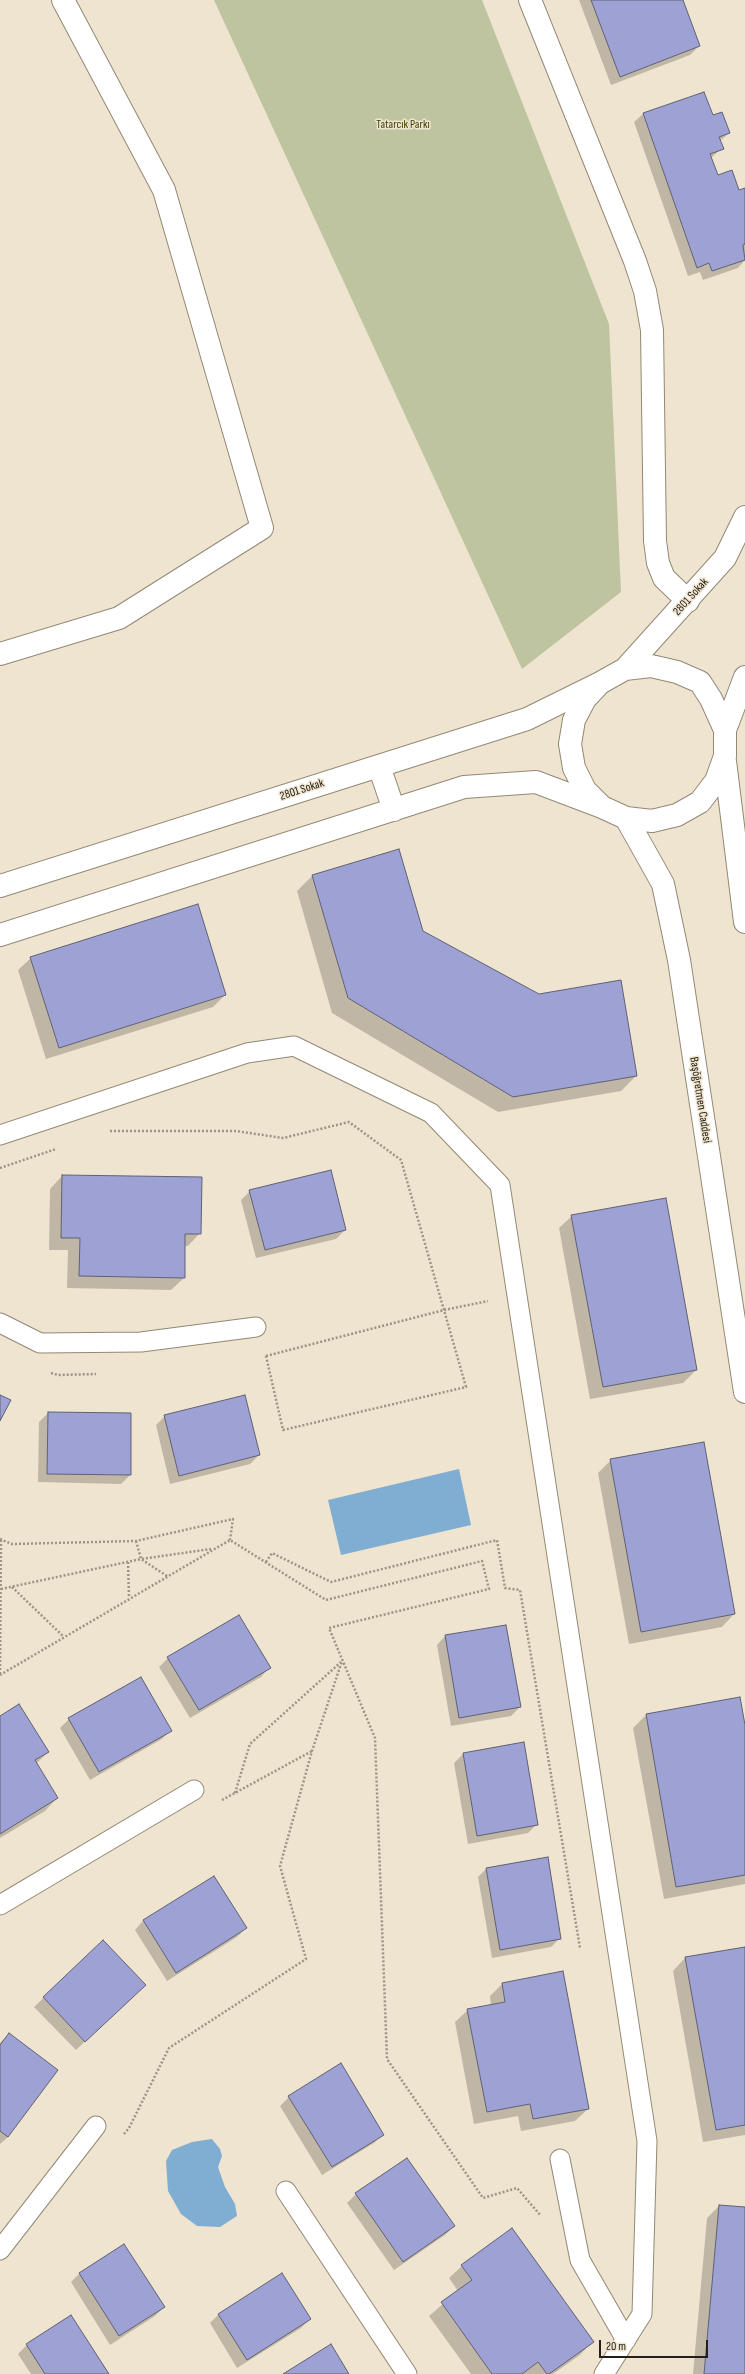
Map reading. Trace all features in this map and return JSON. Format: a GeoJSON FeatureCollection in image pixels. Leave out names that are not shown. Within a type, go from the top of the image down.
{"type":"FeatureCollection","features":[{"type":"Feature","properties":{"kind":"street"},"geometry":{"type":"LineString","coordinates":[[0,654],[119,618],[262,528],[164,190],[63,0]]}},
{"type":"Feature","properties":{"kind":"street"},"geometry":{"type":"LineString","coordinates":[[530,0],[635,261],[645,291],[652,330],[655,541],[658,563],[664,578],[688,601]]}},
{"type":"Feature","properties":{"kind":"street","name":"2801 Sokak"},"geometry":{"type":"LineString","coordinates":[[626,669],[725,558],[745,517]]}},
{"type":"Feature","properties":{"kind":"street"},"geometry":{"type":"LineString","coordinates":[[602,807],[585,790],[577,773],[570,744],[574,720],[585,699],[600,683],[626,669],[651,666],[677,672],[700,682],[711,698],[725,730]]}},
{"type":"Feature","properties":{"kind":"street"},"geometry":{"type":"LineString","coordinates":[[745,677],[725,730],[725,756],[745,922]]}},
{"type":"Feature","properties":{"kind":"street","name":"2801 Sokak"},"geometry":{"type":"LineString","coordinates":[[0,886],[527,719],[600,683]]}},
{"type":"Feature","properties":{"kind":"street"},"geometry":{"type":"LineString","coordinates":[[0,935],[464,787],[536,782],[602,807],[626,818],[652,821],[658,820],[677,815],[700,802],[716,781],[725,756]]}},
{"type":"Feature","properties":{"kind":"street"},"geometry":{"type":"LineString","coordinates":[[379,766],[394,810]]}},
{"type":"Feature","properties":{"kind":"street","name":"Başöğretmen Caddesi"},"geometry":{"type":"LineString","coordinates":[[626,818],[663,884],[678,960],[745,1392]]}},
{"type":"Feature","properties":{"kind":"lane"},"geometry":{"type":"LineString","coordinates":[[0,1135],[247,1053],[294,1046],[431,1113],[500,1186],[646,2141],[642,2314],[604,2374]]}},
{"type":"Feature","properties":{"kind":"lane"},"geometry":{"type":"LineString","coordinates":[[0,1323],[40,1343],[141,1342],[256,1327]]}},
{"type":"Feature","properties":{"kind":"lane"},"geometry":{"type":"LineString","coordinates":[[0,1905],[194,1790]]}},
{"type":"Feature","properties":{"kind":"lane"},"geometry":{"type":"LineString","coordinates":[[0,2250],[96,2126]]}},
{"type":"Feature","properties":{"kind":"lane"},"geometry":{"type":"LineString","coordinates":[[560,2159],[580,2260],[626,2340]]}},
{"type":"Feature","properties":{"kind":"lane"},"geometry":{"type":"LineString","coordinates":[[286,2191],[407,2374]]}},
{"type":"Feature","properties":{"kind":"path"},"geometry":{"type":"LineString","coordinates":[[104,1133],[112,1131],[236,1131],[283,1138],[349,1122],[401,1160],[466,1387],[283,1430],[266,1356],[256,1327]]}},
{"type":"Feature","properties":{"kind":"path"},"geometry":{"type":"LineString","coordinates":[[0,1168],[60,1148]]}},
{"type":"Feature","properties":{"kind":"path"},"geometry":{"type":"LineString","coordinates":[[259,1357],[444,1310],[516,1295]]}},
{"type":"Feature","properties":{"kind":"path"},"geometry":{"type":"LineString","coordinates":[[43,1370],[58,1375],[102,1373]]}},
{"type":"Feature","properties":{"kind":"path"},"geometry":{"type":"LineString","coordinates":[[0,1674],[0,1539],[12,1544],[136,1541],[233,1519],[230,1540]]}},
{"type":"Feature","properties":{"kind":"path"},"geometry":{"type":"LineString","coordinates":[[0,1674],[230,1540]]}},
{"type":"Feature","properties":{"kind":"path"},"geometry":{"type":"LineString","coordinates":[[230,1540],[326,1600],[482,1561],[489,1589],[329,1628],[375,1738],[387,2059],[483,2198],[517,2188],[543,2218]]}},
{"type":"Feature","properties":{"kind":"path"},"geometry":{"type":"LineString","coordinates":[[266,1562],[272,1553],[331,1582],[497,1540],[505,1588],[520,1590],[580,1948]]}},
{"type":"Feature","properties":{"kind":"path"},"geometry":{"type":"LineString","coordinates":[[136,1541],[141,1559],[167,1576]]}},
{"type":"Feature","properties":{"kind":"path"},"geometry":{"type":"LineString","coordinates":[[1,1589],[141,1559],[214,1549]]}},
{"type":"Feature","properties":{"kind":"path"},"geometry":{"type":"LineString","coordinates":[[128,1562],[129,1599]]}},
{"type":"Feature","properties":{"kind":"path"},"geometry":{"type":"LineString","coordinates":[[12,1587],[64,1637]]}},
{"type":"Feature","properties":{"kind":"path"},"geometry":{"type":"LineString","coordinates":[[119,2140],[129,2128],[169,2048],[306,1959],[280,1866],[312,1751],[342,1660]]}},
{"type":"Feature","properties":{"kind":"path"},"geometry":{"type":"LineString","coordinates":[[235,1793],[250,1744],[342,1660]]}},
{"type":"Feature","properties":{"kind":"path"},"geometry":{"type":"LineString","coordinates":[[216,1803],[312,1751]]}},
{"type":"Feature","properties":{"kind":"green space","name":"Tatarcık Parkı"},"geometry":{"type":"Polygon","coordinates":[[[214,0],[482,0],[609,324],[621,592],[522,669],[214,0]]]}},
{"type":"Feature","properties":{"kind":"water"},"geometry":{"type":"Polygon","coordinates":[[[459,1469],[471,1525],[341,1555],[328,1500],[459,1469]]]}},
{"type":"Feature","properties":{"kind":"water"},"geometry":{"type":"Polygon","coordinates":[[[212,2139],[220,2149],[222,2156],[218,2167],[225,2187],[235,2204],[237,2216],[220,2227],[197,2226],[181,2214],[168,2191],[166,2161],[172,2150],[192,2142],[212,2139]]]}},
{"type":"Feature","properties":{"kind":"building"},"geometry":{"type":"Polygon","coordinates":[[[591,0],[683,0],[700,46],[620,77],[591,0]]]}},
{"type":"Feature","properties":{"kind":"building"},"geometry":{"type":"Polygon","coordinates":[[[704,92],[713,115],[722,112],[730,133],[719,137],[724,149],[710,154],[718,175],[732,170],[739,190],[745,188],[745,244],[743,245],[745,260],[712,271],[709,263],[697,268],[643,113],[704,92]]]}},
{"type":"Feature","properties":{"kind":"building"},"geometry":{"type":"Polygon","coordinates":[[[399,849],[423,931],[539,994],[621,980],[637,1076],[513,1097],[348,998],[312,875],[399,849]]]}},
{"type":"Feature","properties":{"kind":"building"},"geometry":{"type":"Polygon","coordinates":[[[198,904],[226,995],[59,1048],[30,957],[198,904]]]}},
{"type":"Feature","properties":{"kind":"building"},"geometry":{"type":"Polygon","coordinates":[[[331,1170],[346,1230],[265,1250],[249,1190],[331,1170]]]}},
{"type":"Feature","properties":{"kind":"building"},"geometry":{"type":"Polygon","coordinates":[[[62,1175],[202,1177],[201,1234],[185,1234],[185,1278],[79,1276],[80,1238],[61,1238],[62,1175]]]}},
{"type":"Feature","properties":{"kind":"building"},"geometry":{"type":"Polygon","coordinates":[[[666,1198],[697,1370],[603,1387],[571,1215],[666,1198]]]}},
{"type":"Feature","properties":{"kind":"building"},"geometry":{"type":"Polygon","coordinates":[[[0,1395],[11,1400],[0,1421],[0,1395]]]}},
{"type":"Feature","properties":{"kind":"building"},"geometry":{"type":"Polygon","coordinates":[[[245,1395],[260,1455],[179,1476],[164,1415],[245,1395]]]}},
{"type":"Feature","properties":{"kind":"building"},"geometry":{"type":"Polygon","coordinates":[[[48,1412],[131,1413],[131,1475],[47,1474],[48,1412]]]}},
{"type":"Feature","properties":{"kind":"building"},"geometry":{"type":"Polygon","coordinates":[[[704,1442],[735,1614],[641,1632],[610,1459],[704,1442]]]}},
{"type":"Feature","properties":{"kind":"building"},"geometry":{"type":"Polygon","coordinates":[[[239,1615],[271,1668],[199,1710],[167,1657],[239,1615]]]}},
{"type":"Feature","properties":{"kind":"building"},"geometry":{"type":"Polygon","coordinates":[[[506,1625],[521,1707],[459,1718],[445,1635],[506,1625]]]}},
{"type":"Feature","properties":{"kind":"building"},"geometry":{"type":"Polygon","coordinates":[[[141,1677],[172,1731],[99,1772],[68,1718],[141,1677]]]}},
{"type":"Feature","properties":{"kind":"building"},"geometry":{"type":"Polygon","coordinates":[[[740,1697],[745,1725],[745,1875],[676,1887],[646,1714],[740,1697]]]}},
{"type":"Feature","properties":{"kind":"building"},"geometry":{"type":"Polygon","coordinates":[[[19,1704],[49,1752],[35,1760],[58,1798],[0,1834],[0,1716],[19,1704]]]}},
{"type":"Feature","properties":{"kind":"building"},"geometry":{"type":"Polygon","coordinates":[[[524,1742],[538,1825],[477,1836],[463,1753],[524,1742]]]}},
{"type":"Feature","properties":{"kind":"building"},"geometry":{"type":"Polygon","coordinates":[[[548,1857],[561,1939],[500,1950],[486,1868],[548,1857]]]}},
{"type":"Feature","properties":{"kind":"building"},"geometry":{"type":"Polygon","coordinates":[[[214,1876],[247,1928],[176,1973],[143,1920],[214,1876]]]}},
{"type":"Feature","properties":{"kind":"building"},"geometry":{"type":"Polygon","coordinates":[[[103,1940],[146,1985],[85,2042],[43,1997],[103,1940]]]}},
{"type":"Feature","properties":{"kind":"building"},"geometry":{"type":"Polygon","coordinates":[[[745,1947],[745,2125],[716,2130],[685,1957],[745,1947]]]}},
{"type":"Feature","properties":{"kind":"building"},"geometry":{"type":"Polygon","coordinates":[[[563,1971],[589,2109],[533,2119],[530,2104],[487,2112],[467,2009],[505,2002],[502,1983],[563,1971]]]}},
{"type":"Feature","properties":{"kind":"building"},"geometry":{"type":"Polygon","coordinates":[[[9,2033],[58,2070],[8,2137],[0,2131],[0,2045],[9,2033]]]}},
{"type":"Feature","properties":{"kind":"building"},"geometry":{"type":"Polygon","coordinates":[[[341,2063],[384,2135],[332,2167],[288,2096],[341,2063]]]}},
{"type":"Feature","properties":{"kind":"building"},"geometry":{"type":"Polygon","coordinates":[[[407,2158],[455,2226],[403,2262],[355,2193],[407,2158]]]}},
{"type":"Feature","properties":{"kind":"building"},"geometry":{"type":"Polygon","coordinates":[[[719,2205],[745,2207],[745,2374],[704,2374],[719,2205]]]}},
{"type":"Feature","properties":{"kind":"building"},"geometry":{"type":"Polygon","coordinates":[[[512,2228],[594,2342],[549,2374],[547,2374],[538,2362],[522,2374],[492,2374],[441,2302],[472,2280],[461,2265],[512,2228]]]}},
{"type":"Feature","properties":{"kind":"building"},"geometry":{"type":"Polygon","coordinates":[[[124,2244],[165,2307],[119,2336],[79,2273],[124,2244]]]}},
{"type":"Feature","properties":{"kind":"building"},"geometry":{"type":"Polygon","coordinates":[[[282,2273],[311,2319],[247,2360],[218,2314],[282,2273]]]}},
{"type":"Feature","properties":{"kind":"building"},"geometry":{"type":"Polygon","coordinates":[[[71,2315],[109,2374],[45,2374],[26,2344],[71,2315]]]}},
{"type":"Feature","properties":{"kind":"building"},"geometry":{"type":"Polygon","coordinates":[[[331,2344],[349,2374],[283,2374],[331,2344]]]}}]}
